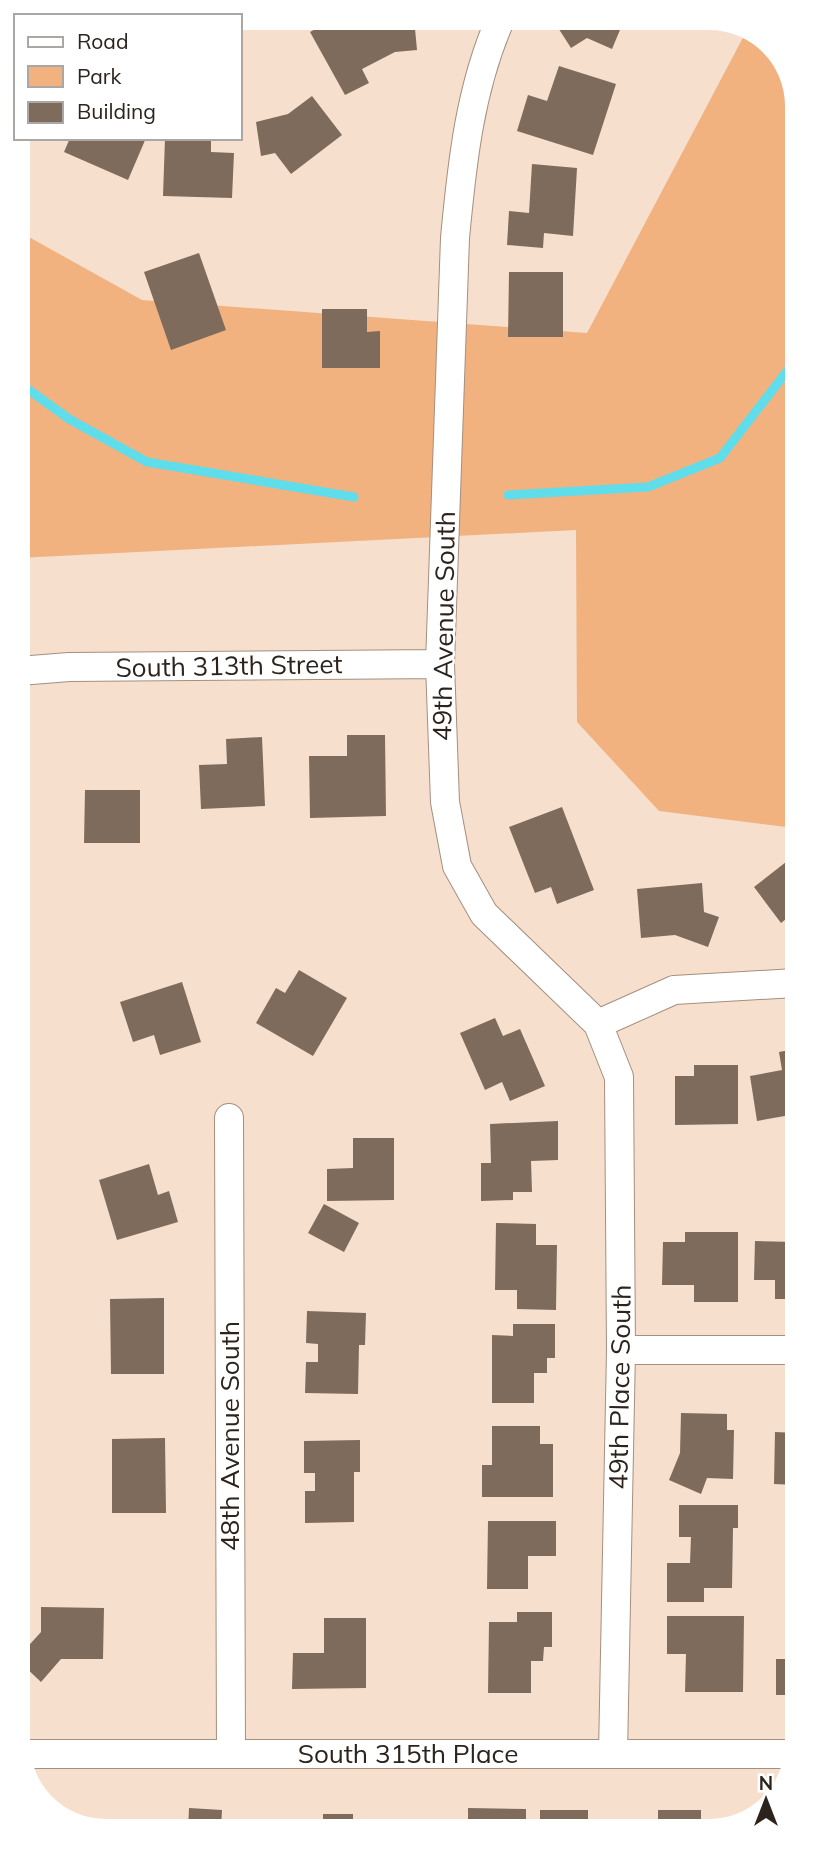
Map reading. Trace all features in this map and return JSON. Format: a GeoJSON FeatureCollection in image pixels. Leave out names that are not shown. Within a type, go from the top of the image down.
{"type":"FeatureCollection","features":[{"type":"Feature","properties":{"kind":"street","name":"49th Avenue South"},"geometry":{"type":"LineString","coordinates":[[496,30],[481,70],[461,172],[453,301],[440,664],[445,802],[457,866],[484,914],[598,1024]]}},
{"type":"Feature","properties":{"kind":"street","name":"South 313th Street"},"geometry":{"type":"LineString","coordinates":[[30,670],[69,667],[440,664]]}},
{"type":"Feature","properties":{"kind":"street"},"geometry":{"type":"LineString","coordinates":[[598,1024],[674,990],[785,984]]}},
{"type":"Feature","properties":{"kind":"street","name":"49th Place South"},"geometry":{"type":"LineString","coordinates":[[598,1024],[619,1077],[621,1350],[612,1754]]}},
{"type":"Feature","properties":{"kind":"street","name":"48th Avenue South"},"geometry":{"type":"LineString","coordinates":[[229,1118],[231,1754]]}},
{"type":"Feature","properties":{"kind":"street"},"geometry":{"type":"LineString","coordinates":[[621,1350],[785,1350]]}},
{"type":"Feature","properties":{"kind":"street","name":"South 315th Place"},"geometry":{"type":"LineString","coordinates":[[31,1754],[785,1754]]}},
{"type":"Feature","properties":{"kind":"green space"},"geometry":{"type":"Polygon","coordinates":[[[743,38],[756,45],[770,59],[785,95],[785,827],[659,811],[577,722],[576,530],[30,557],[30,238],[142,300],[587,333],[743,38]]]}},
{"type":"Feature","properties":{"kind":"building"},"geometry":{"type":"Polygon","coordinates":[[[415,30],[417,50],[395,52],[362,69],[369,83],[345,95],[310,32],[415,30]]]}},
{"type":"Feature","properties":{"kind":"building"},"geometry":{"type":"Polygon","coordinates":[[[559,30],[620,30],[612,49],[587,38],[571,48],[559,30]]]}},
{"type":"Feature","properties":{"kind":"building"},"geometry":{"type":"Polygon","coordinates":[[[559,66],[616,84],[593,155],[517,131],[528,95],[547,101],[559,66]]]}},
{"type":"Feature","properties":{"kind":"building"},"geometry":{"type":"Polygon","coordinates":[[[312,96],[342,135],[291,174],[275,153],[261,156],[256,122],[288,114],[312,96]]]}},
{"type":"Feature","properties":{"kind":"building"},"geometry":{"type":"Polygon","coordinates":[[[69,140],[145,140],[128,180],[64,152],[69,140]]]}},
{"type":"Feature","properties":{"kind":"building"},"geometry":{"type":"Polygon","coordinates":[[[165,140],[211,140],[211,152],[234,153],[232,198],[163,196],[165,140]]]}},
{"type":"Feature","properties":{"kind":"building"},"geometry":{"type":"Polygon","coordinates":[[[532,164],[577,168],[573,236],[544,233],[543,248],[507,245],[509,211],[529,213],[532,164]]]}},
{"type":"Feature","properties":{"kind":"building"},"geometry":{"type":"Polygon","coordinates":[[[199,253],[226,330],[171,350],[144,272],[199,253]]]}},
{"type":"Feature","properties":{"kind":"building"},"geometry":{"type":"Polygon","coordinates":[[[509,272],[563,272],[563,337],[508,337],[509,272]]]}},
{"type":"Feature","properties":{"kind":"building"},"geometry":{"type":"Polygon","coordinates":[[[322,309],[367,309],[367,332],[380,331],[380,368],[322,368],[322,309]]]}},
{"type":"Feature","properties":{"kind":"building"},"geometry":{"type":"Polygon","coordinates":[[[347,735],[385,735],[386,816],[310,818],[309,756],[347,756],[347,735]]]}},
{"type":"Feature","properties":{"kind":"building"},"geometry":{"type":"Polygon","coordinates":[[[262,737],[265,806],[201,809],[199,765],[227,764],[226,739],[262,737]]]}},
{"type":"Feature","properties":{"kind":"building"},"geometry":{"type":"Polygon","coordinates":[[[85,790],[140,790],[140,843],[84,843],[85,790]]]}},
{"type":"Feature","properties":{"kind":"building"},"geometry":{"type":"Polygon","coordinates":[[[562,807],[594,890],[557,904],[551,887],[535,893],[509,827],[562,807]]]}},
{"type":"Feature","properties":{"kind":"building"},"geometry":{"type":"Polygon","coordinates":[[[785,863],[785,920],[781,923],[754,887],[785,863]]]}},
{"type":"Feature","properties":{"kind":"building"},"geometry":{"type":"Polygon","coordinates":[[[702,883],[704,912],[719,917],[708,947],[675,935],[641,938],[637,889],[702,883]]]}},
{"type":"Feature","properties":{"kind":"building"},"geometry":{"type":"Polygon","coordinates":[[[299,970],[347,998],[313,1056],[256,1023],[276,988],[285,993],[299,970]]]}},
{"type":"Feature","properties":{"kind":"building"},"geometry":{"type":"Polygon","coordinates":[[[182,982],[201,1042],[160,1055],[154,1035],[133,1042],[120,1002],[182,982]]]}},
{"type":"Feature","properties":{"kind":"building"},"geometry":{"type":"Polygon","coordinates":[[[495,1018],[503,1036],[520,1029],[545,1086],[510,1101],[502,1082],[485,1090],[460,1033],[495,1018]]]}},
{"type":"Feature","properties":{"kind":"building"},"geometry":{"type":"Polygon","coordinates":[[[785,1051],[785,1116],[757,1121],[750,1076],[782,1070],[779,1052],[785,1051]]]}},
{"type":"Feature","properties":{"kind":"building"},"geometry":{"type":"Polygon","coordinates":[[[694,1065],[738,1065],[738,1124],[675,1125],[675,1076],[694,1076],[694,1065]]]}},
{"type":"Feature","properties":{"kind":"building"},"geometry":{"type":"Polygon","coordinates":[[[558,1121],[558,1160],[531,1161],[532,1192],[513,1192],[513,1200],[481,1201],[481,1163],[491,1163],[490,1124],[558,1121]]]}},
{"type":"Feature","properties":{"kind":"building"},"geometry":{"type":"Polygon","coordinates":[[[353,1138],[394,1138],[394,1200],[327,1201],[327,1169],[353,1168],[353,1138]]]}},
{"type":"Feature","properties":{"kind":"building"},"geometry":{"type":"Polygon","coordinates":[[[149,1164],[158,1195],[169,1191],[178,1222],[117,1240],[99,1180],[149,1164]]]}},
{"type":"Feature","properties":{"kind":"building"},"geometry":{"type":"Polygon","coordinates":[[[324,1204],[359,1223],[344,1252],[308,1233],[324,1204]]]}},
{"type":"Feature","properties":{"kind":"building"},"geometry":{"type":"Polygon","coordinates":[[[496,1223],[536,1224],[536,1245],[557,1245],[556,1310],[517,1309],[517,1290],[495,1290],[496,1223]]]}},
{"type":"Feature","properties":{"kind":"building"},"geometry":{"type":"Polygon","coordinates":[[[685,1232],[738,1232],[738,1302],[694,1302],[694,1285],[662,1285],[663,1242],[685,1242],[685,1232]]]}},
{"type":"Feature","properties":{"kind":"building"},"geometry":{"type":"Polygon","coordinates":[[[755,1241],[785,1242],[785,1299],[775,1299],[775,1280],[754,1280],[755,1241]]]}},
{"type":"Feature","properties":{"kind":"building"},"geometry":{"type":"Polygon","coordinates":[[[164,1298],[164,1374],[111,1374],[110,1299],[164,1298]]]}},
{"type":"Feature","properties":{"kind":"building"},"geometry":{"type":"Polygon","coordinates":[[[307,1311],[366,1313],[365,1345],[359,1345],[358,1394],[305,1393],[306,1362],[318,1362],[318,1344],[306,1343],[307,1311]]]}},
{"type":"Feature","properties":{"kind":"building"},"geometry":{"type":"Polygon","coordinates":[[[513,1324],[555,1324],[555,1358],[547,1358],[547,1373],[534,1373],[534,1403],[492,1403],[492,1335],[513,1336],[513,1324]]]}},
{"type":"Feature","properties":{"kind":"building"},"geometry":{"type":"Polygon","coordinates":[[[681,1413],[727,1414],[727,1430],[734,1430],[733,1479],[707,1478],[701,1494],[669,1480],[680,1453],[681,1413]]]}},
{"type":"Feature","properties":{"kind":"building"},"geometry":{"type":"Polygon","coordinates":[[[492,1426],[540,1426],[540,1444],[553,1444],[553,1497],[482,1497],[482,1465],[492,1465],[492,1426]]]}},
{"type":"Feature","properties":{"kind":"building"},"geometry":{"type":"Polygon","coordinates":[[[775,1432],[785,1432],[785,1484],[774,1484],[775,1432]]]}},
{"type":"Feature","properties":{"kind":"building"},"geometry":{"type":"Polygon","coordinates":[[[165,1438],[166,1513],[112,1513],[112,1439],[165,1438]]]}},
{"type":"Feature","properties":{"kind":"building"},"geometry":{"type":"Polygon","coordinates":[[[360,1440],[360,1472],[354,1472],[354,1522],[305,1523],[305,1491],[315,1491],[315,1473],[304,1473],[304,1441],[360,1440]]]}},
{"type":"Feature","properties":{"kind":"building"},"geometry":{"type":"Polygon","coordinates":[[[679,1505],[738,1505],[738,1528],[733,1528],[732,1588],[704,1588],[704,1602],[667,1602],[667,1563],[690,1563],[691,1537],[679,1537],[679,1505]]]}},
{"type":"Feature","properties":{"kind":"building"},"geometry":{"type":"Polygon","coordinates":[[[488,1521],[556,1521],[556,1556],[528,1556],[528,1589],[487,1589],[488,1521]]]}},
{"type":"Feature","properties":{"kind":"building"},"geometry":{"type":"Polygon","coordinates":[[[41,1607],[104,1608],[103,1659],[61,1659],[41,1682],[30,1672],[30,1644],[41,1632],[41,1607]]]}},
{"type":"Feature","properties":{"kind":"building"},"geometry":{"type":"Polygon","coordinates":[[[517,1612],[552,1612],[552,1647],[544,1647],[543,1661],[531,1661],[531,1693],[488,1693],[489,1622],[517,1622],[517,1612]]]}},
{"type":"Feature","properties":{"kind":"building"},"geometry":{"type":"Polygon","coordinates":[[[667,1616],[744,1616],[743,1692],[685,1692],[686,1654],[667,1654],[667,1616]]]}},
{"type":"Feature","properties":{"kind":"building"},"geometry":{"type":"Polygon","coordinates":[[[324,1618],[366,1618],[366,1688],[292,1689],[293,1653],[324,1653],[324,1618]]]}},
{"type":"Feature","properties":{"kind":"building"},"geometry":{"type":"Polygon","coordinates":[[[776,1659],[785,1659],[785,1695],[776,1695],[776,1659]]]}},
{"type":"Feature","properties":{"kind":"building"},"geometry":{"type":"Polygon","coordinates":[[[189,1808],[222,1810],[222,1819],[189,1819],[189,1808]]]}},
{"type":"Feature","properties":{"kind":"building"},"geometry":{"type":"Polygon","coordinates":[[[468,1808],[526,1809],[526,1819],[468,1819],[468,1808]]]}},
{"type":"Feature","properties":{"kind":"building"},"geometry":{"type":"Polygon","coordinates":[[[540,1810],[588,1810],[588,1819],[540,1819],[540,1810]]]}},
{"type":"Feature","properties":{"kind":"building"},"geometry":{"type":"Polygon","coordinates":[[[658,1810],[701,1810],[701,1819],[658,1819],[658,1810]]]}},
{"type":"Feature","properties":{"kind":"building"},"geometry":{"type":"Polygon","coordinates":[[[323,1814],[353,1814],[353,1819],[323,1819],[323,1814]]]}},
{"type":"Feature","properties":{"kind":"waterway"},"geometry":{"type":"LineString","coordinates":[[508,495],[648,487],[720,458],[785,374]]}},
{"type":"Feature","properties":{"kind":"waterway"},"geometry":{"type":"LineString","coordinates":[[30,391],[69,419],[147,462],[354,497]]}}]}
